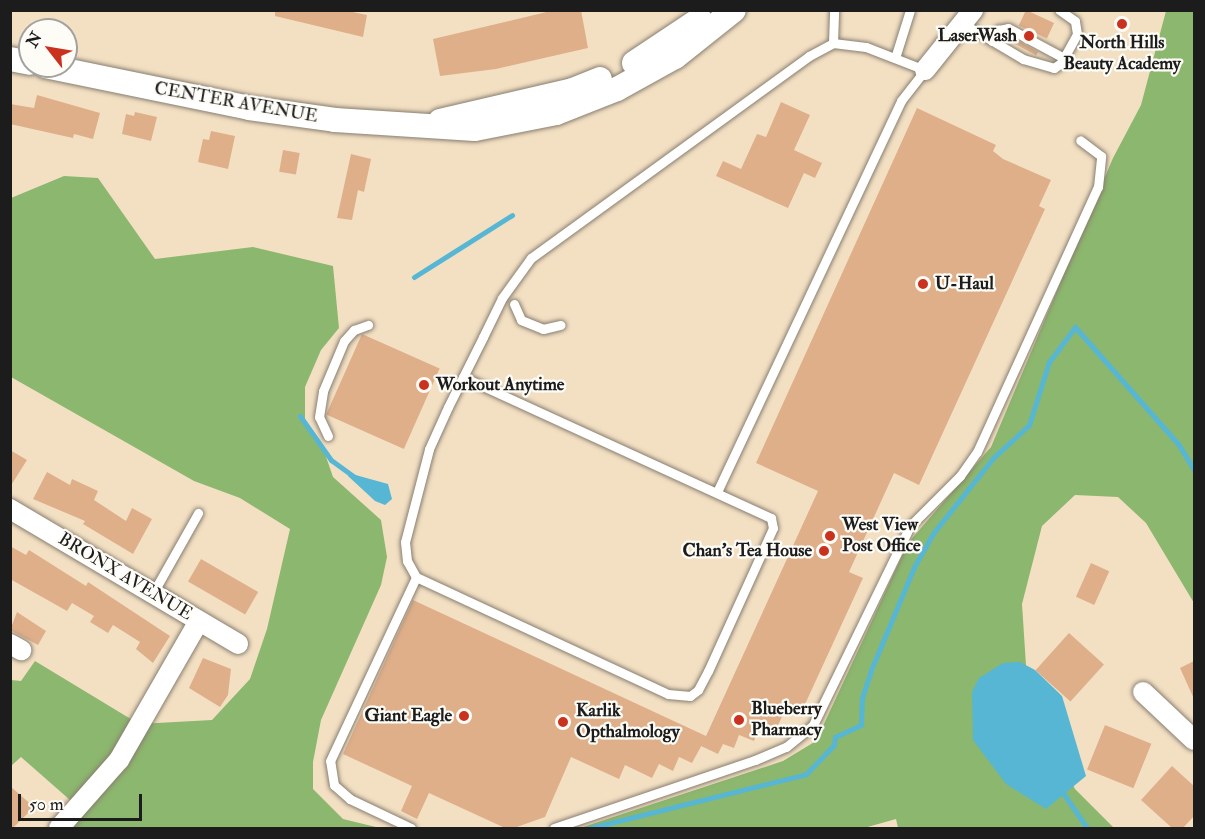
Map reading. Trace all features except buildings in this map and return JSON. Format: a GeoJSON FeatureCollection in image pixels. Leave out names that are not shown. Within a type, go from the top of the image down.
{"type":"FeatureCollection","features":[{"type":"Feature","properties":{"kind":"street","name":"CENTER AVENUE"},"geometry":{"type":"LineString","coordinates":[[78,73],[249,108],[365,123],[429,124],[475,129],[556,113],[650,72],[703,18],[734,10]]}},
{"type":"Feature","properties":{"kind":"street"},"geometry":{"type":"LineString","coordinates":[[925,70],[969,17]]}},
{"type":"Feature","properties":{"kind":"street","name":"BRONX AVENUE"},"geometry":{"type":"LineString","coordinates":[[10,509],[238,644]]}},
{"type":"Feature","properties":{"kind":"street"},"geometry":{"type":"LineString","coordinates":[[59,828],[119,760],[199,621]]}},
{"type":"Feature","properties":{"kind":"street"},"geometry":{"type":"LineString","coordinates":[[1143,692],[1194,740]]}},
{"type":"Feature","properties":{"kind":"lane"},"geometry":{"type":"LineString","coordinates":[[833,44],[834,10]]}},
{"type":"Feature","properties":{"kind":"lane"},"geometry":{"type":"LineString","coordinates":[[895,58],[910,10]]}},
{"type":"Feature","properties":{"kind":"lane"},"geometry":{"type":"LineString","coordinates":[[969,17],[992,41],[1045,68],[1054,68],[1064,58],[1078,26],[1059,10]]}},
{"type":"Feature","properties":{"kind":"lane"},"geometry":{"type":"LineString","coordinates":[[992,41],[998,30],[1008,28],[1064,58]]}},
{"type":"Feature","properties":{"kind":"lane"},"geometry":{"type":"LineString","coordinates":[[463,377],[771,518],[773,528],[703,680],[690,696],[668,694],[416,577],[407,561],[405,542],[411,508],[429,449],[463,377],[502,298],[531,258],[809,56],[833,44],[866,47],[925,70],[901,101],[717,492]]}},
{"type":"Feature","properties":{"kind":"lane"},"geometry":{"type":"LineString","coordinates":[[554,828],[755,760],[786,747],[813,725],[910,526],[960,476],[976,453],[1079,229],[1102,170],[1101,156],[1080,140]]}},
{"type":"Feature","properties":{"kind":"lane"},"geometry":{"type":"LineString","coordinates":[[514,304],[521,320],[543,329],[561,325]]}},
{"type":"Feature","properties":{"kind":"lane"},"geometry":{"type":"LineString","coordinates":[[328,436],[319,417],[323,391],[344,341],[354,330],[368,325]]}},
{"type":"Feature","properties":{"kind":"lane"},"geometry":{"type":"LineString","coordinates":[[153,593],[198,513]]}},
{"type":"Feature","properties":{"kind":"lane"},"geometry":{"type":"LineString","coordinates":[[411,828],[350,799],[334,785],[330,775],[334,745],[416,577]]}},
{"type":"Feature","properties":{"kind":"green space"},"geometry":{"type":"Polygon","coordinates":[[[1166,11],[1194,11],[1194,603],[1146,523],[1118,497],[1075,495],[1042,526],[1022,604],[1028,696],[1075,789],[1114,828],[898,828],[896,819],[864,828],[580,828],[783,761],[816,741],[908,543],[991,447],[1113,158],[1141,105],[1166,11]]]}},
{"type":"Feature","properties":{"kind":"green space"},"geometry":{"type":"Polygon","coordinates":[[[64,176],[98,178],[155,259],[253,247],[333,266],[339,328],[321,350],[305,387],[305,426],[323,448],[333,477],[381,520],[387,557],[381,585],[321,720],[313,762],[313,789],[343,819],[380,828],[59,828],[78,807],[21,757],[11,766],[11,680],[21,681],[35,661],[139,724],[212,720],[250,679],[267,629],[290,529],[240,498],[194,481],[11,377],[11,198],[64,176]]]}},
{"type":"Feature","properties":{"kind":"water"},"geometry":{"type":"Polygon","coordinates":[[[352,474],[388,484],[392,499],[385,505],[375,501],[348,476],[352,474]]]}},
{"type":"Feature","properties":{"kind":"water"},"geometry":{"type":"Polygon","coordinates":[[[1020,662],[1035,670],[1062,696],[1086,776],[1046,809],[1006,784],[973,740],[972,692],[979,678],[1003,663],[1020,662]]]}},
{"type":"Feature","properties":{"kind":"waterway"},"geometry":{"type":"LineString","coordinates":[[414,277],[512,215]]}},
{"type":"Feature","properties":{"kind":"waterway"},"geometry":{"type":"LineString","coordinates":[[590,828],[806,774],[834,745],[835,737],[861,725],[862,698],[871,670],[914,567],[934,532],[993,458],[1029,425],[1049,362],[1075,327],[1179,445],[1194,470]]}},
{"type":"Feature","properties":{"kind":"waterway"},"geometry":{"type":"LineString","coordinates":[[300,416],[331,460],[354,477]]}},
{"type":"Feature","properties":{"kind":"waterway"},"geometry":{"type":"LineString","coordinates":[[1061,790],[1087,828]]}},
{"type":"Feature","properties":{"kind":"place","name":"North Hills Beauty Academy"},"geometry":{"type":"Point","coordinates":[1122,24]}},
{"type":"Feature","properties":{"kind":"place","name":"LaserWash"},"geometry":{"type":"Point","coordinates":[1029,36]}},
{"type":"Feature","properties":{"kind":"place","name":"U-Haul"},"geometry":{"type":"Point","coordinates":[923,284]}},
{"type":"Feature","properties":{"kind":"place","name":"Workout Anytime"},"geometry":{"type":"Point","coordinates":[424,385]}},
{"type":"Feature","properties":{"kind":"place","name":"West View Post Office"},"geometry":{"type":"Point","coordinates":[830,536]}},
{"type":"Feature","properties":{"kind":"place","name":"Chan's Tea House"},"geometry":{"type":"Point","coordinates":[824,551]}},
{"type":"Feature","properties":{"kind":"place","name":"Giant Eagle"},"geometry":{"type":"Point","coordinates":[464,716]}},
{"type":"Feature","properties":{"kind":"place","name":"Blueberry Pharmacy"},"geometry":{"type":"Point","coordinates":[739,720]}},
{"type":"Feature","properties":{"kind":"place","name":"Karlik Opthalmology"},"geometry":{"type":"Point","coordinates":[563,722]}}]}
